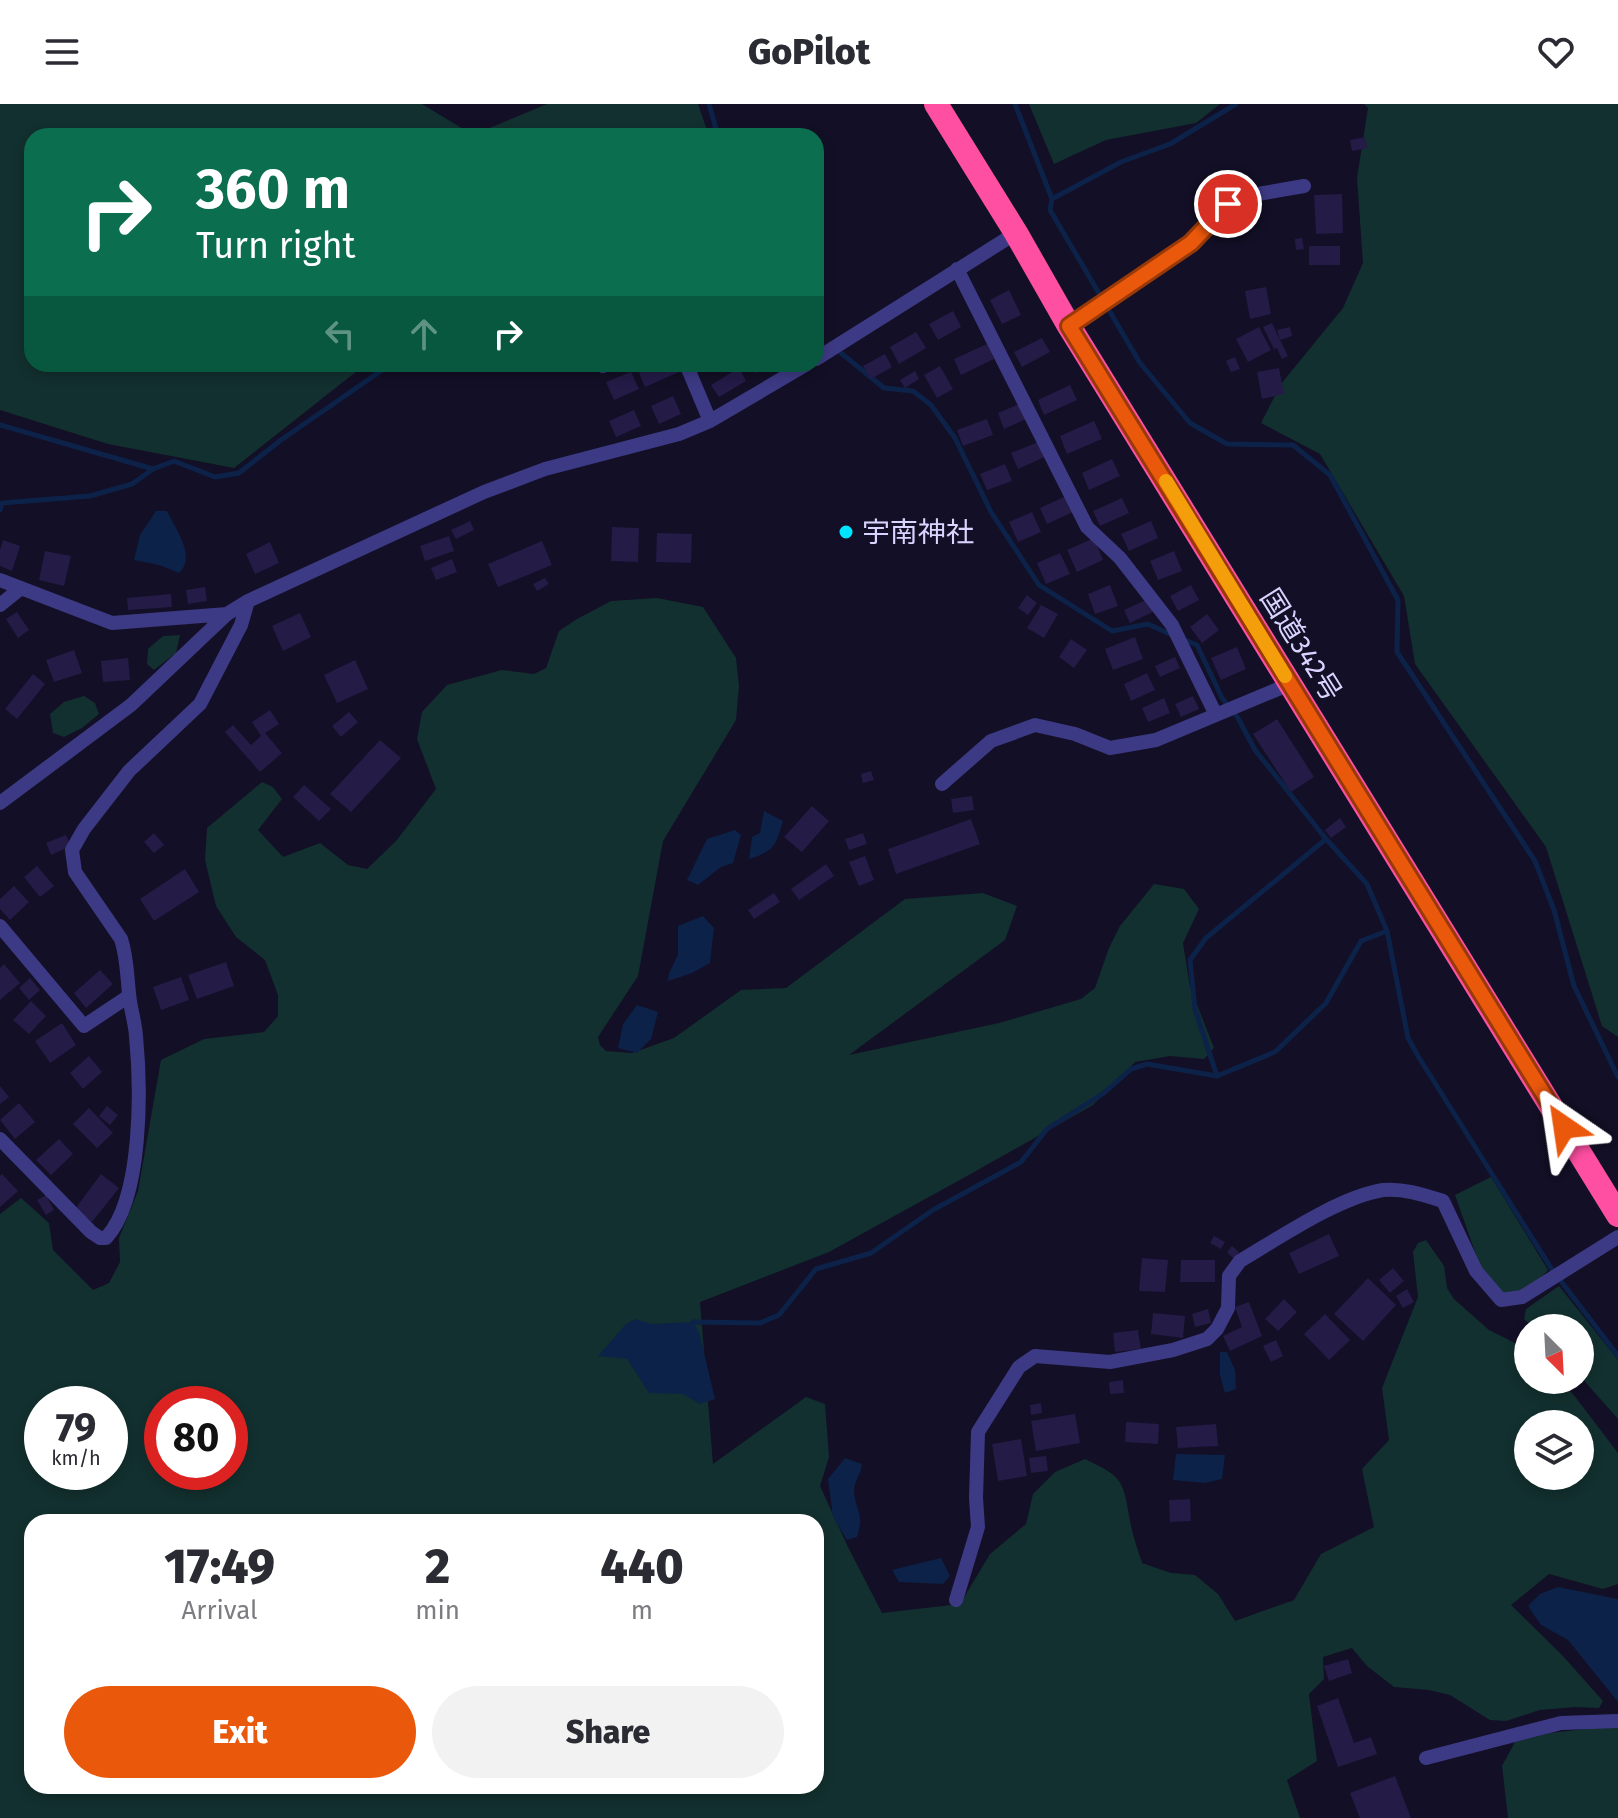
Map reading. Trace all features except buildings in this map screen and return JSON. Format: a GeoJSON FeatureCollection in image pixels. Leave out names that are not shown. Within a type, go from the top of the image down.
{"type":"FeatureCollection","features":[{"type":"Feature","properties":{"kind":"highway","name":"国道342号"},"geometry":{"type":"LineString","coordinates":[[936,104],[1069,326],[1616,1207]]}},
{"type":"Feature","properties":{"kind":"street"},"geometry":{"type":"LineString","coordinates":[[1069,326],[1191,243],[1228,204],[1252,195],[1304,186]]}},
{"type":"Feature","properties":{"kind":"street"},"geometry":{"type":"LineString","coordinates":[[824,354],[1016,233]]}},
{"type":"Feature","properties":{"kind":"street"},"geometry":{"type":"LineString","coordinates":[[957,269],[1087,527],[1120,558],[1172,625],[1216,715]]}},
{"type":"Feature","properties":{"kind":"street"},"geometry":{"type":"LineString","coordinates":[[689,372],[710,421]]}},
{"type":"Feature","properties":{"kind":"street"},"geometry":{"type":"LineString","coordinates":[[0,803],[131,705],[227,614],[248,601],[484,492],[545,469],[679,434],[710,421],[793,372]]}},
{"type":"Feature","properties":{"kind":"street"},"geometry":{"type":"LineString","coordinates":[[0,580],[112,623],[227,614]]}},
{"type":"Feature","properties":{"kind":"street"},"geometry":{"type":"LineString","coordinates":[[0,605],[21,588]]}},
{"type":"Feature","properties":{"kind":"street"},"geometry":{"type":"LineString","coordinates":[[0,1139],[91,1232],[106,1238],[114,1229],[128,1189],[138,1139],[136,1033],[129,996],[126,952],[121,939],[75,872],[72,850],[84,829],[129,771],[200,704],[241,625],[248,601]]}},
{"type":"Feature","properties":{"kind":"street"},"geometry":{"type":"LineString","coordinates":[[942,784],[991,741],[1035,725],[1075,734],[1110,748],[1156,740],[1290,684]]}},
{"type":"Feature","properties":{"kind":"street"},"geometry":{"type":"LineString","coordinates":[[0,926],[84,1026],[129,996]]}},
{"type":"Feature","properties":{"kind":"street"},"geometry":{"type":"LineString","coordinates":[[956,1600],[978,1527],[978,1432],[1019,1367],[1035,1356],[1110,1362],[1173,1350],[1207,1339],[1217,1329],[1228,1308],[1229,1276],[1240,1261],[1350,1200],[1384,1190],[1413,1191],[1443,1201],[1476,1271],[1501,1300],[1522,1297],[1618,1237]]}},
{"type":"Feature","properties":{"kind":"street"},"geometry":{"type":"LineString","coordinates":[[1426,1758],[1561,1723],[1618,1721]]}},
{"type":"Feature","properties":{"kind":"green space"},"geometry":{"type":"Polygon","coordinates":[[[0,104],[422,104],[461,128],[24,128],[24,372],[356,372],[234,468],[108,444],[0,410],[0,104]]]}},
{"type":"Feature","properties":{"kind":"green space"},"geometry":{"type":"Polygon","coordinates":[[[547,104],[698,104],[706,128],[490,128],[547,104]]]}},
{"type":"Feature","properties":{"kind":"green space"},"geometry":{"type":"Polygon","coordinates":[[[1029,104],[1220,104],[1196,123],[1106,140],[1054,164],[1029,104]]]}},
{"type":"Feature","properties":{"kind":"green space"},"geometry":{"type":"Polygon","coordinates":[[[1364,104],[1618,104],[1618,1037],[1602,1026],[1546,847],[1415,664],[1404,596],[1320,454],[1261,423],[1281,384],[1343,308],[1363,263],[1357,178],[1368,108],[1364,104]]]}},
{"type":"Feature","properties":{"kind":"green space"},"geometry":{"type":"Polygon","coordinates":[[[657,598],[703,607],[736,658],[739,686],[736,720],[663,841],[638,976],[598,1037],[606,1051],[632,1053],[674,1038],[741,990],[786,988],[905,899],[983,893],[1017,906],[1005,940],[849,1055],[999,1023],[1081,999],[1095,988],[1120,926],[1154,884],[1184,889],[1199,909],[1183,943],[1190,987],[1214,1048],[1204,1059],[1170,1056],[1135,1062],[1093,1105],[967,1176],[829,1252],[700,1302],[713,1464],[806,1397],[825,1404],[829,1457],[820,1486],[882,1613],[960,1604],[990,1554],[1026,1524],[1033,1494],[1055,1472],[1085,1459],[1107,1470],[1123,1488],[1142,1563],[1171,1573],[1195,1575],[1218,1594],[1235,1621],[1294,1600],[1321,1554],[1374,1527],[1362,1469],[1389,1440],[1382,1388],[1418,1297],[1413,1252],[1418,1243],[1426,1240],[1444,1266],[1447,1288],[1454,1299],[1489,1330],[1514,1342],[1514,1394],[1573,1394],[1585,1410],[1514,1410],[1514,1490],[1594,1490],[1594,1422],[1618,1453],[1618,1584],[1603,1589],[1549,1574],[1511,1605],[1603,1701],[1599,1708],[1540,1710],[1506,1721],[1490,1720],[1450,1695],[1394,1687],[1367,1666],[1352,1648],[1323,1657],[1324,1679],[1309,1694],[1317,1761],[1287,1780],[1300,1818],[0,1818],[0,1214],[21,1198],[49,1223],[53,1250],[93,1290],[109,1283],[120,1262],[119,1238],[138,1191],[161,1060],[204,1039],[264,1032],[278,1016],[278,995],[265,960],[236,937],[216,906],[205,860],[207,828],[262,782],[273,787],[282,799],[258,830],[283,857],[320,843],[348,865],[367,869],[396,841],[436,789],[417,739],[422,712],[447,685],[502,670],[534,674],[546,668],[559,631],[611,601],[657,598]]]}},
{"type":"Feature","properties":{"kind":"green space"},"geometry":{"type":"Polygon","coordinates":[[[180,635],[176,653],[154,670],[147,664],[148,649],[163,636],[180,635]]]}},
{"type":"Feature","properties":{"kind":"green space"},"geometry":{"type":"Polygon","coordinates":[[[84,696],[95,703],[99,714],[64,737],[53,733],[50,714],[64,702],[84,696]]]}},
{"type":"Feature","properties":{"kind":"green space"},"geometry":{"type":"Polygon","coordinates":[[[1491,1177],[1548,1270],[1533,1284],[1517,1292],[1503,1293],[1481,1269],[1455,1195],[1491,1177]]]}},
{"type":"Feature","properties":{"kind":"green space"},"geometry":{"type":"Polygon","coordinates":[[[1559,1286],[1581,1314],[1525,1314],[1526,1309],[1559,1286]]]}},
{"type":"Feature","properties":{"kind":"green space"},"geometry":{"type":"Polygon","coordinates":[[[1594,1330],[1618,1360],[1618,1419],[1594,1392],[1594,1330]]]}},
{"type":"Feature","properties":{"kind":"green space"},"geometry":{"type":"Polygon","coordinates":[[[1618,1728],[1618,1818],[1508,1818],[1502,1766],[1515,1742],[1550,1733],[1618,1728]]]}},
{"type":"Feature","properties":{"kind":"water"},"geometry":{"type":"Polygon","coordinates":[[[156,511],[167,511],[183,542],[186,559],[179,573],[134,560],[140,535],[156,511]]]}},
{"type":"Feature","properties":{"kind":"water"},"geometry":{"type":"Polygon","coordinates":[[[764,811],[783,821],[781,829],[769,850],[749,859],[752,837],[760,833],[764,811]]]}},
{"type":"Feature","properties":{"kind":"water"},"geometry":{"type":"Polygon","coordinates":[[[735,830],[741,835],[733,863],[721,867],[698,885],[687,880],[707,839],[735,830]]]}},
{"type":"Feature","properties":{"kind":"water"},"geometry":{"type":"Polygon","coordinates":[[[703,916],[714,928],[710,963],[668,981],[678,955],[678,926],[703,916]]]}},
{"type":"Feature","properties":{"kind":"water"},"geometry":{"type":"Polygon","coordinates":[[[637,1005],[658,1012],[651,1039],[637,1053],[618,1048],[623,1024],[637,1005]]]}},
{"type":"Feature","properties":{"kind":"water"},"geometry":{"type":"Polygon","coordinates":[[[635,1319],[651,1324],[693,1322],[699,1332],[715,1399],[700,1404],[683,1394],[649,1393],[627,1359],[598,1356],[626,1324],[635,1319]]]}},
{"type":"Feature","properties":{"kind":"water"},"geometry":{"type":"Polygon","coordinates":[[[1220,1352],[1227,1352],[1235,1370],[1236,1389],[1225,1393],[1220,1375],[1220,1352]]]}},
{"type":"Feature","properties":{"kind":"water"},"geometry":{"type":"Polygon","coordinates":[[[1176,1454],[1225,1455],[1222,1479],[1205,1483],[1173,1480],[1176,1454]]]}},
{"type":"Feature","properties":{"kind":"water"},"geometry":{"type":"Polygon","coordinates":[[[845,1458],[862,1464],[854,1490],[860,1517],[859,1529],[857,1537],[847,1540],[833,1517],[828,1479],[845,1458]]]}},
{"type":"Feature","properties":{"kind":"water"},"geometry":{"type":"Polygon","coordinates":[[[941,1558],[950,1576],[943,1584],[899,1582],[892,1570],[941,1558]]]}},
{"type":"Feature","properties":{"kind":"water"},"geometry":{"type":"Polygon","coordinates":[[[1558,1587],[1618,1599],[1618,1702],[1568,1640],[1541,1625],[1528,1606],[1540,1594],[1558,1587]]]}},
{"type":"Feature","properties":{"kind":"waterway"},"geometry":{"type":"LineString","coordinates":[[709,104],[716,128]]}},
{"type":"Feature","properties":{"kind":"waterway"},"geometry":{"type":"LineString","coordinates":[[1015,104],[1052,199],[1050,210],[1140,363],[1190,423],[1227,444],[1293,445],[1330,475],[1398,600],[1397,652],[1535,861],[1554,910],[1574,986],[1618,1077]]}},
{"type":"Feature","properties":{"kind":"waterway"},"geometry":{"type":"LineString","coordinates":[[1052,199],[1121,162],[1170,144],[1236,104]]}},
{"type":"Feature","properties":{"kind":"waterway"},"geometry":{"type":"LineString","coordinates":[[841,353],[884,388],[913,391],[931,405],[955,438],[991,512],[1039,585],[1112,631],[1148,624],[1172,635]]}},
{"type":"Feature","properties":{"kind":"waterway"},"geometry":{"type":"LineString","coordinates":[[0,425],[153,469],[174,461],[215,477],[239,473],[379,372]]}},
{"type":"Feature","properties":{"kind":"waterway"},"geometry":{"type":"LineString","coordinates":[[0,510],[2,503],[90,496],[132,484],[153,469]]}},
{"type":"Feature","properties":{"kind":"waterway"},"geometry":{"type":"LineString","coordinates":[[1185,640],[1197,645],[1222,698],[1238,718],[1255,750],[1326,839],[1367,884],[1387,931],[1408,1038],[1551,1268],[1618,1356]]}},
{"type":"Feature","properties":{"kind":"waterway"},"geometry":{"type":"LineString","coordinates":[[1217,1076],[1195,1009],[1190,960],[1206,938],[1326,839]]}},
{"type":"Feature","properties":{"kind":"waterway"},"geometry":{"type":"LineString","coordinates":[[693,1322],[760,1323],[779,1315],[816,1269],[871,1253],[933,1210],[1021,1162],[1047,1129],[1104,1093],[1131,1069],[1147,1064],[1217,1076],[1275,1052],[1326,1003],[1361,941],[1387,931]]}},
{"type":"Feature","properties":{"kind":"slow traffic"},"geometry":{"type":"LineString","coordinates":[[1166,481],[1285,676]]}},
{"type":"Feature","properties":{"kind":"place","name":"宇南神社"},"geometry":{"type":"Point","coordinates":[846,532]}},
{"type":"Feature","properties":{"kind":"route"},"geometry":{"type":"LineString","coordinates":[[1228,204],[1191,243],[1069,326],[1564,1127]]}}]}
